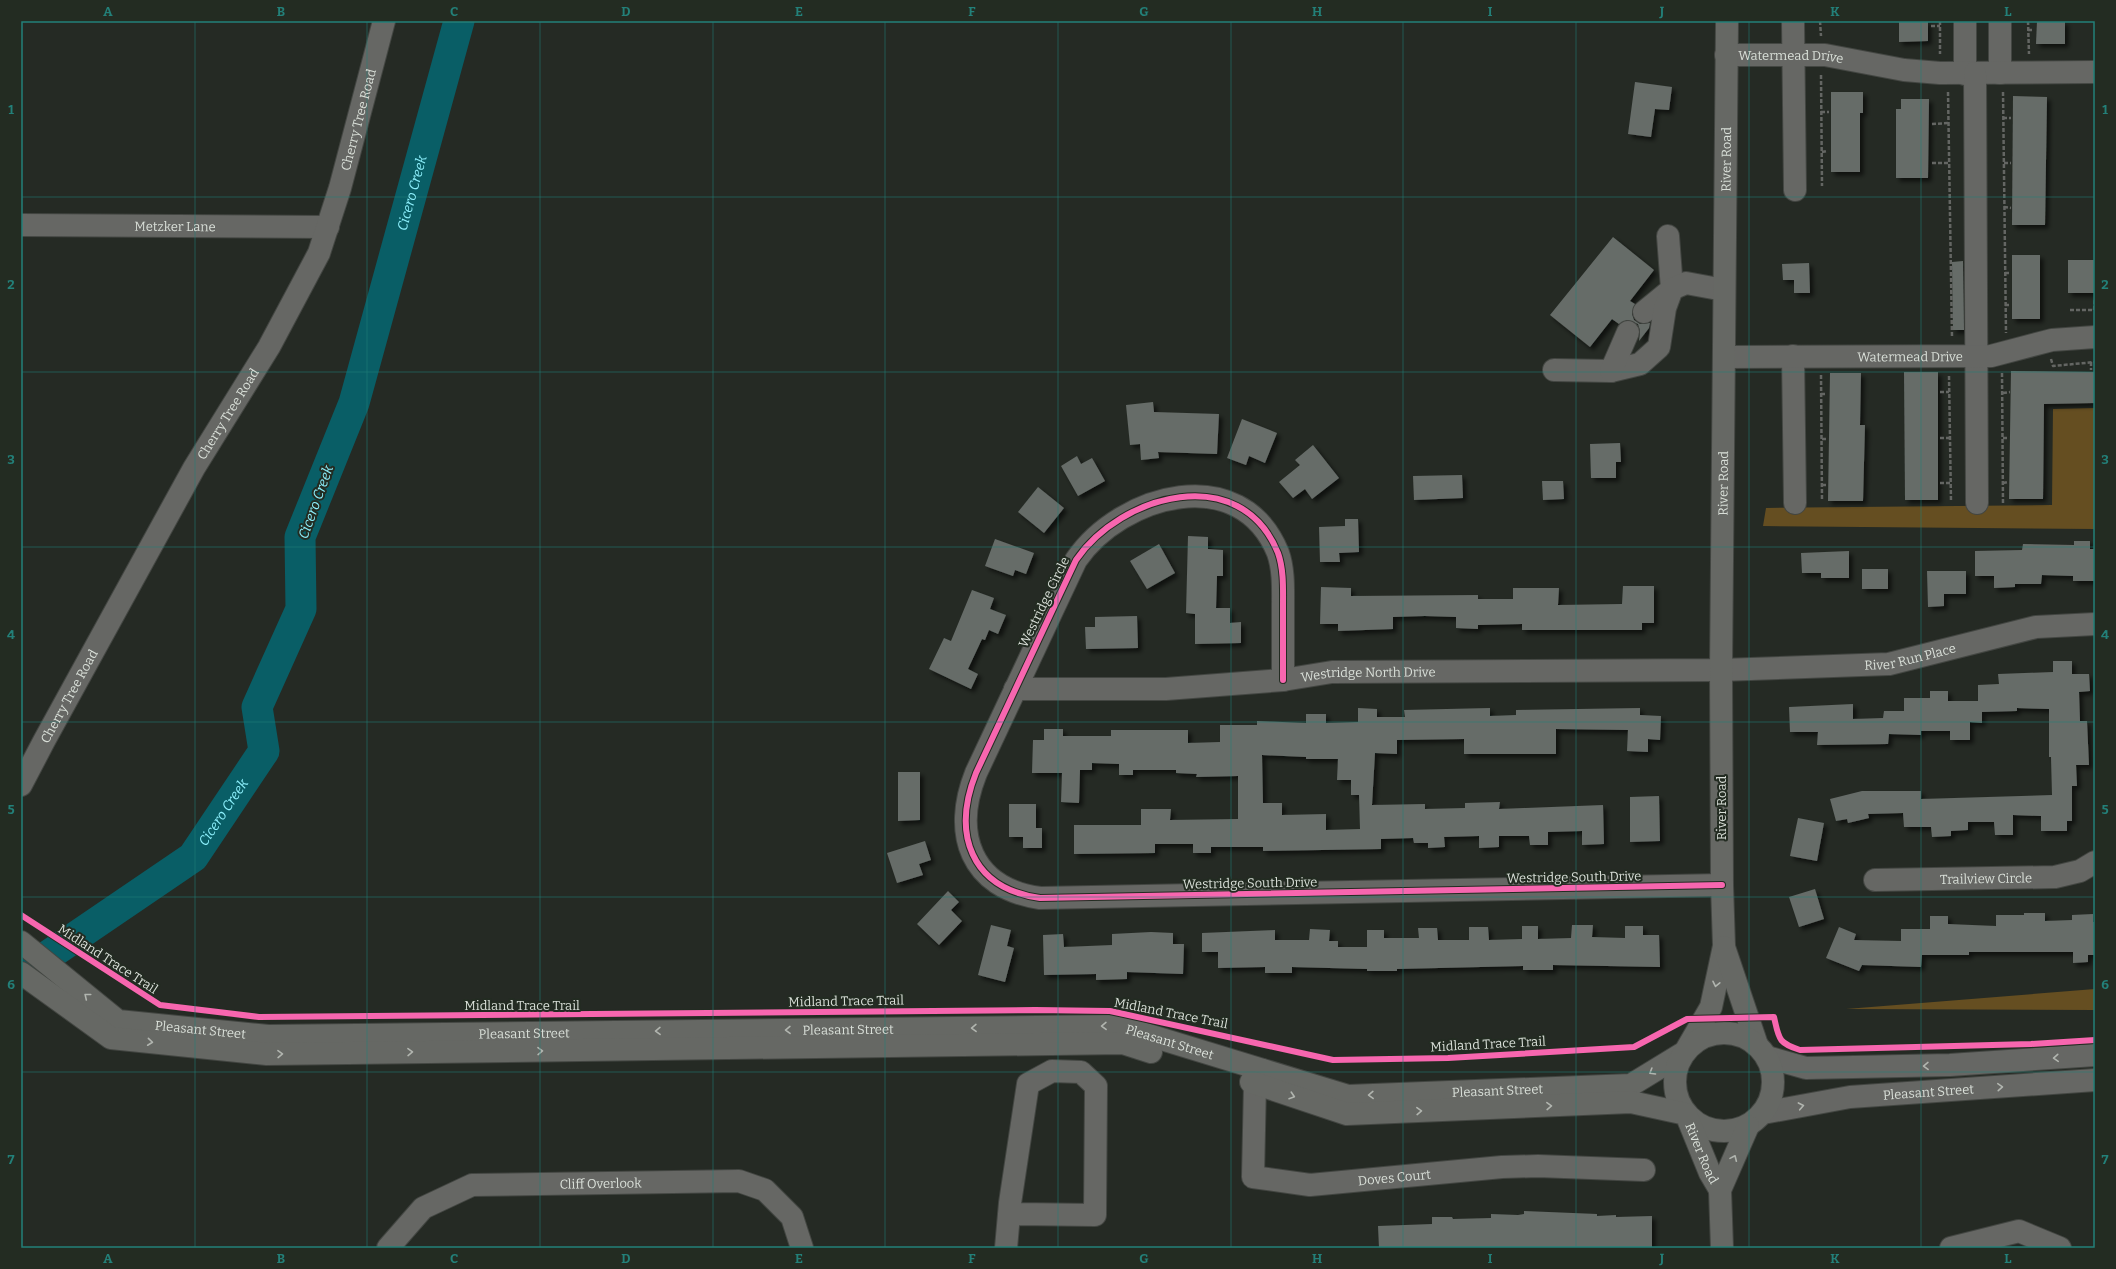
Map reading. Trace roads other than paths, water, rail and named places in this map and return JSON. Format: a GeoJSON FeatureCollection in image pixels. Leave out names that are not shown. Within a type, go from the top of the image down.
{"type":"FeatureCollection","features":[{"type":"Feature","properties":{"kind":"main road","name":"River Road"},"geometry":{"type":"LineString","coordinates":[[1685,1052],[1711,1007],[1724,946],[1722,885],[1721,670],[1727,21]]}},
{"type":"Feature","properties":{"kind":"main road"},"geometry":{"type":"LineString","coordinates":[[21,942],[114,1029]]}},
{"type":"Feature","properties":{"kind":"main road","name":"River Road"},"geometry":{"type":"LineString","coordinates":[[1724,946],[1762,1051]]}},
{"type":"Feature","properties":{"kind":"main road"},"geometry":{"type":"LineString","coordinates":[[21,973],[114,1029]]}},
{"type":"Feature","properties":{"kind":"main road","name":"Pleasant Street"},"geometry":{"type":"LineString","coordinates":[[114,1029],[268,1036],[1119,1026],[1259,1077],[1347,1114],[1631,1102],[1686,1114]]}},
{"type":"Feature","properties":{"kind":"main road"},"geometry":{"type":"LineString","coordinates":[[1728,1033],[1743,1036],[1762,1051],[1773,1072],[1774,1088],[1769,1103],[1755,1119],[1732,1131],[1715,1131],[1699,1125],[1686,1114],[1678,1100],[1674,1083],[1677,1067],[1685,1052],[1697,1041],[1712,1034],[1728,1033]]}},
{"type":"Feature","properties":{"kind":"main road","name":"Pleasant Street"},"geometry":{"type":"LineString","coordinates":[[1259,1077],[1348,1096],[1615,1085],[1631,1084],[1685,1052]]}},
{"type":"Feature","properties":{"kind":"main road","name":"River Road"},"geometry":{"type":"LineString","coordinates":[[1686,1114],[1710,1173],[1720,1190]]}},
{"type":"Feature","properties":{"kind":"main road","name":"River Road"},"geometry":{"type":"LineString","coordinates":[[1722,1248],[1720,1190],[1755,1119]]}},
{"type":"Feature","properties":{"kind":"street","name":"Cherry Tree Road"},"geometry":{"type":"LineString","coordinates":[[21,786],[44,740],[194,468],[269,347],[319,253],[328,227],[384,21]]}},
{"type":"Feature","properties":{"kind":"street"},"geometry":{"type":"LineString","coordinates":[[1793,21],[1795,190]]}},
{"type":"Feature","properties":{"kind":"street"},"geometry":{"type":"LineString","coordinates":[[1965,21],[1963,77],[1976,356],[1977,503]]}},
{"type":"Feature","properties":{"kind":"street"},"geometry":{"type":"LineString","coordinates":[[2000,21],[2001,82]]}},
{"type":"Feature","properties":{"kind":"street","name":"Watermead Drive"},"geometry":{"type":"LineString","coordinates":[[1726,55],[1825,55],[1904,70],[2001,82],[2095,72]]}},
{"type":"Feature","properties":{"kind":"street","name":"Metzker Lane"},"geometry":{"type":"LineString","coordinates":[[21,225],[328,227]]}},
{"type":"Feature","properties":{"kind":"street"},"geometry":{"type":"LineString","coordinates":[[1554,370],[1611,371],[1640,364],[1659,346],[1665,308],[1672,289],[1668,236]]}},
{"type":"Feature","properties":{"kind":"street"},"geometry":{"type":"LineString","coordinates":[[1644,312],[1672,289],[1686,284],[1724,290]]}},
{"type":"Feature","properties":{"kind":"street"},"geometry":{"type":"LineString","coordinates":[[1611,371],[1628,332]]}},
{"type":"Feature","properties":{"kind":"street","name":"Watermead Drive"},"geometry":{"type":"LineString","coordinates":[[1724,357],[1976,356],[2005,353],[2052,340],[2095,337]]}},
{"type":"Feature","properties":{"kind":"street"},"geometry":{"type":"LineString","coordinates":[[1793,356],[1795,503]]}},
{"type":"Feature","properties":{"kind":"street","name":"Westridge Circle"},"geometry":{"type":"LineString","coordinates":[[1015,689],[1076,560],[1087,544],[1131,513],[1155,502],[1174,496],[1213,497],[1235,505],[1254,518],[1268,533],[1278,555],[1282,576],[1283,680]]}},
{"type":"Feature","properties":{"kind":"street","name":"River Run Place"},"geometry":{"type":"LineString","coordinates":[[1721,670],[1890,664],[2036,627],[2095,624]]}},
{"type":"Feature","properties":{"kind":"street","name":"Westridge North Drive"},"geometry":{"type":"LineString","coordinates":[[1015,689],[1166,689],[1283,680],[1332,672],[1721,670]]}},
{"type":"Feature","properties":{"kind":"street","name":"Westridge South Drive"},"geometry":{"type":"LineString","coordinates":[[1015,689],[976,773],[968,793],[965,814],[969,845],[977,862],[1002,887],[1020,896],[1048,898],[1722,885]]}},
{"type":"Feature","properties":{"kind":"street","name":"Trailview Circle"},"geometry":{"type":"LineString","coordinates":[[1875,880],[2055,877],[2080,871],[2094,865]]}},
{"type":"Feature","properties":{"kind":"street","name":"Pleasant Street"},"geometry":{"type":"LineString","coordinates":[[1762,1051],[1806,1068],[1950,1065],[2095,1055]]}},
{"type":"Feature","properties":{"kind":"street"},"geometry":{"type":"LineString","coordinates":[[1006,1248],[1009,1214],[1028,1084],[1052,1071],[1081,1072],[1096,1086],[1095,1215],[1009,1214]]}},
{"type":"Feature","properties":{"kind":"street","name":"Doves Court"},"geometry":{"type":"LineString","coordinates":[[1259,1077],[1253,1177],[1310,1185],[1502,1167],[1538,1166],[1644,1170]]}},
{"type":"Feature","properties":{"kind":"street","name":"Pleasant Street"},"geometry":{"type":"LineString","coordinates":[[1755,1119],[1850,1097],[2095,1080]]}},
{"type":"Feature","properties":{"kind":"street","name":"Cliff Overlook"},"geometry":{"type":"LineString","coordinates":[[388,1248],[423,1208],[472,1185],[739,1181],[765,1190],[792,1217],[802,1248]]}},
{"type":"Feature","properties":{"kind":"street"},"geometry":{"type":"LineString","coordinates":[[1951,1248],[2020,1231],[2060,1248]]}},
{"type":"Feature","properties":{"kind":"waterway","name":"Cicero Creek"},"geometry":{"type":"LineString","coordinates":[[21,974],[193,857],[264,751],[257,707],[301,609],[300,537],[354,403],[459,21]]}}]}
